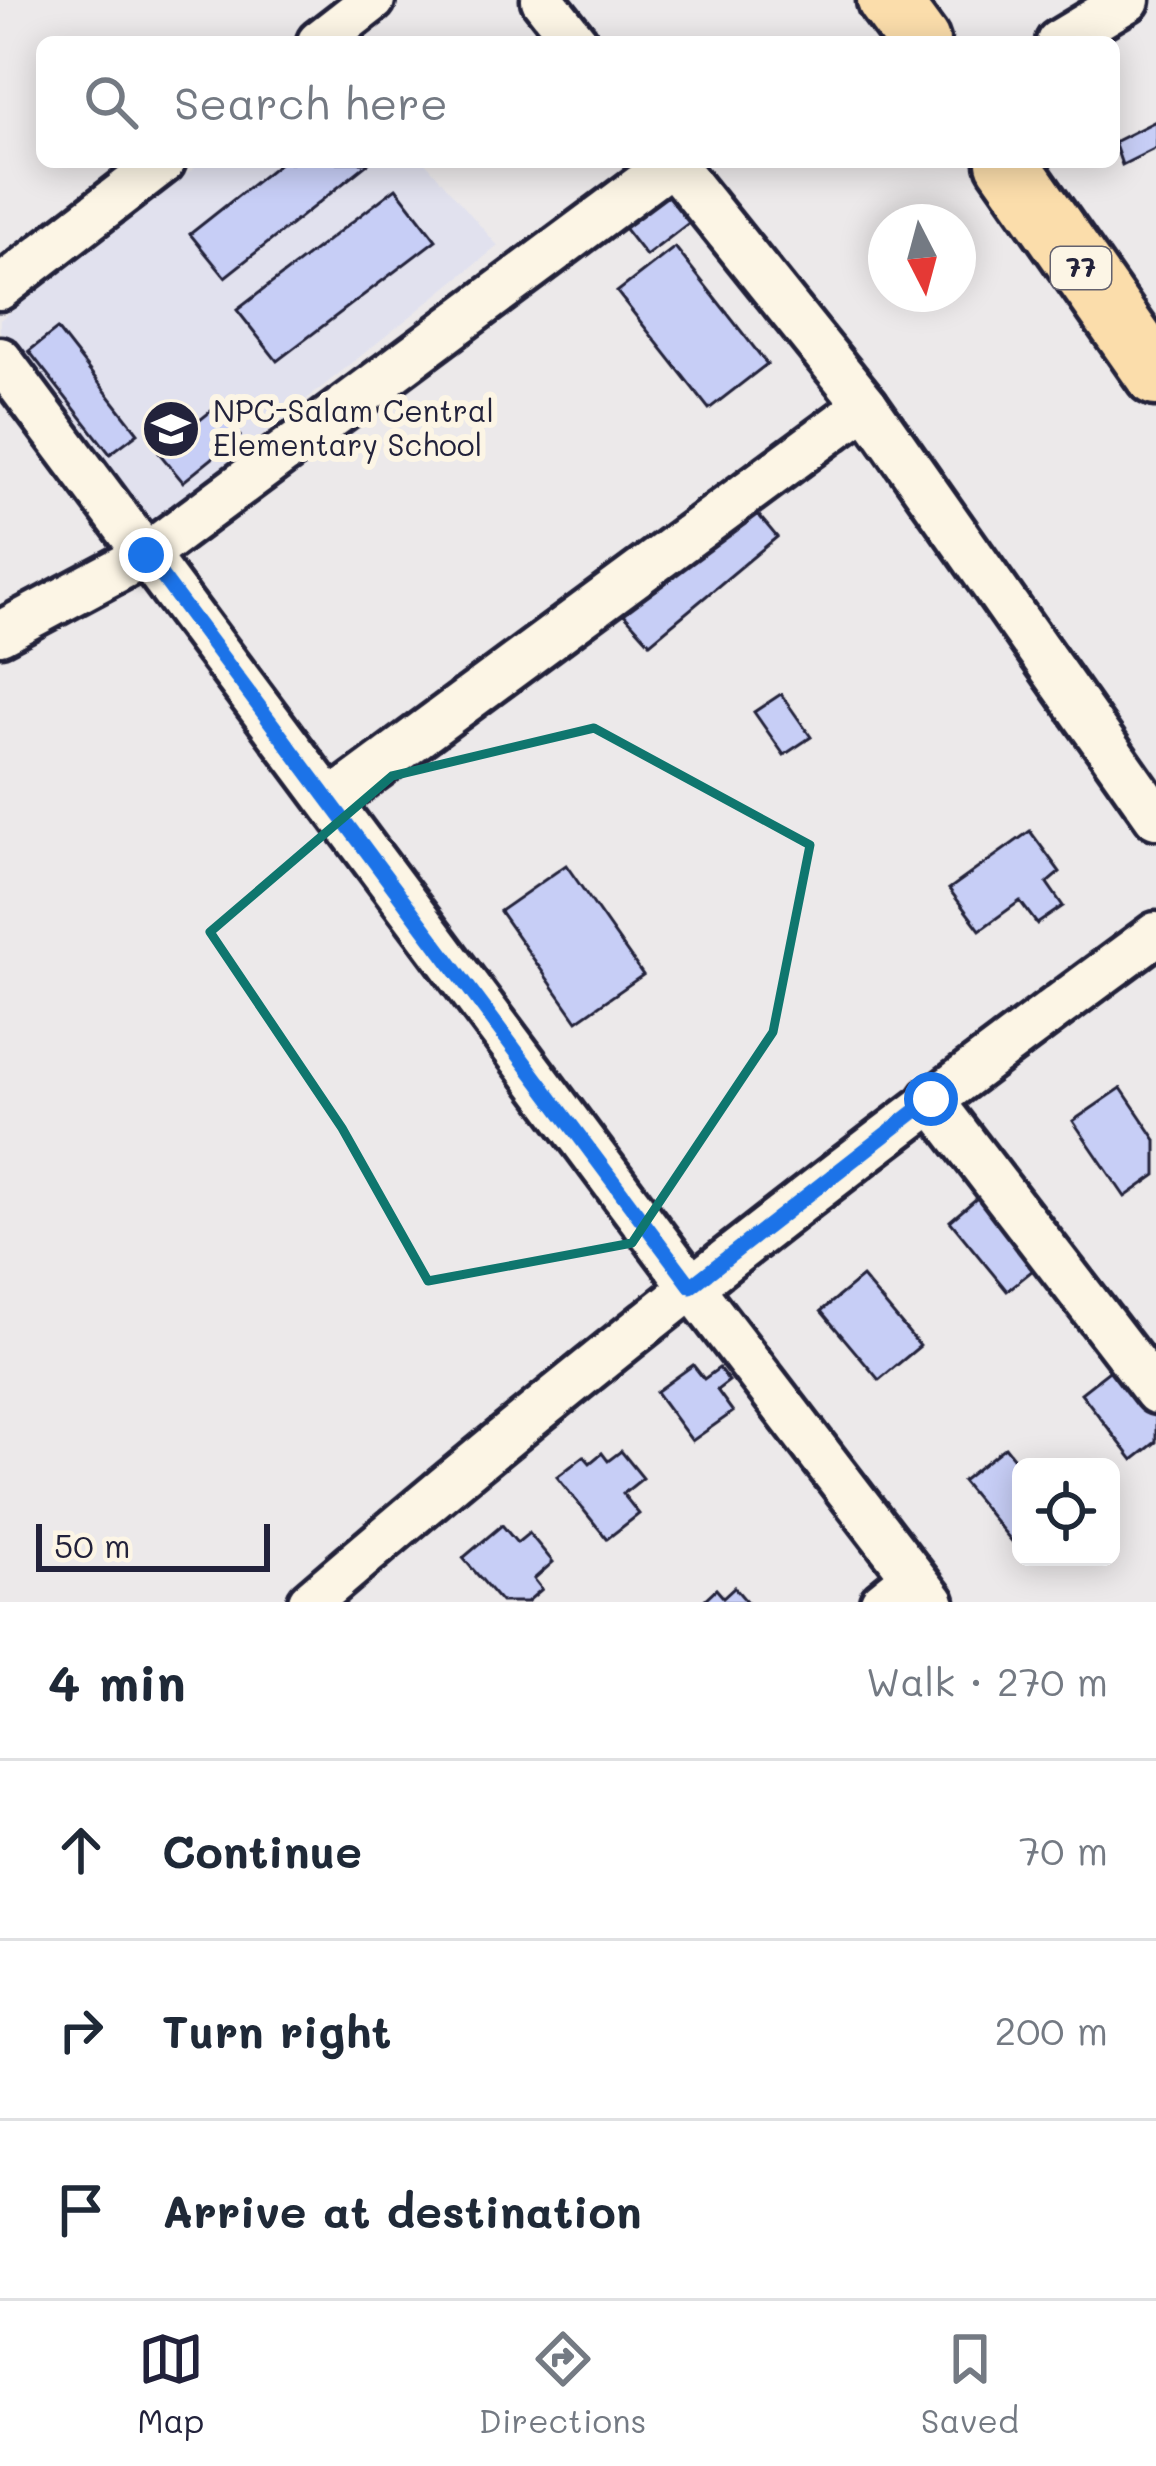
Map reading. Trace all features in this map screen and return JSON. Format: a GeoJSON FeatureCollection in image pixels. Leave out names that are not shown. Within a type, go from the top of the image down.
{"type":"FeatureCollection","features":[{"type":"Feature","properties":{"kind":"highway"},"geometry":{"type":"LineString","coordinates":[[887,0],[915,36]]}},
{"type":"Feature","properties":{"kind":"highway","name":"77"},"geometry":{"type":"LineString","coordinates":[[1011,168],[1156,375]]}},
{"type":"Feature","properties":{"kind":"street"},"geometry":{"type":"LineString","coordinates":[[327,36],[373,0]]}},
{"type":"Feature","properties":{"kind":"street"},"geometry":{"type":"LineString","coordinates":[[543,0],[571,36]]}},
{"type":"Feature","properties":{"kind":"street"},"geometry":{"type":"LineString","coordinates":[[1068,36],[1128,0]]}},
{"type":"Feature","properties":{"kind":"street"},"geometry":{"type":"LineString","coordinates":[[0,288],[155,168]]}},
{"type":"Feature","properties":{"kind":"street"},"geometry":{"type":"LineString","coordinates":[[0,633],[146,555],[664,168]]}},
{"type":"Feature","properties":{"kind":"street"},"geometry":{"type":"LineString","coordinates":[[677,168],[866,405],[1156,817]]}},
{"type":"Feature","properties":{"kind":"street"},"geometry":{"type":"LineString","coordinates":[[0,359],[691,1286],[909,1594]]}},
{"type":"Feature","properties":{"kind":"street"},"geometry":{"type":"LineString","coordinates":[[332,800],[866,405]]}},
{"type":"Feature","properties":{"kind":"street"},"geometry":{"type":"LineString","coordinates":[[310,1602],[691,1286],[931,1099],[1156,934]]}},
{"type":"Feature","properties":{"kind":"street"},"geometry":{"type":"LineString","coordinates":[[931,1099],[1156,1392]]}},
{"type":"Feature","properties":{"kind":"highlighted area"},"geometry":{"type":"Polygon","coordinates":[[[594,728],[810,845],[773,1032],[632,1243],[428,1281],[342,1128],[210,932],[392,776],[594,728]]]}},
{"type":"Feature","properties":{"kind":"shaded area","name":"NPC-Salam Central Elementary School"},"geometry":{"type":"Polygon","coordinates":[[[194,168],[430,168],[498,246],[146,528],[0,331],[0,320],[194,168]]]}},
{"type":"Feature","properties":{"kind":"building"},"geometry":{"type":"Polygon","coordinates":[[[1156,121],[1156,148],[1122,165],[1120,139],[1156,121]]]}},
{"type":"Feature","properties":{"kind":"building"},"geometry":{"type":"Polygon","coordinates":[[[273,168],[362,168],[225,277],[190,234],[273,168]]]}},
{"type":"Feature","properties":{"kind":"building"},"geometry":{"type":"Polygon","coordinates":[[[666,183],[694,219],[646,256],[618,220],[666,183]]]}},
{"type":"Feature","properties":{"kind":"building"},"geometry":{"type":"Polygon","coordinates":[[[396,188],[436,240],[277,361],[237,310],[396,188]]]}},
{"type":"Feature","properties":{"kind":"building"},"geometry":{"type":"Polygon","coordinates":[[[675,247],[767,364],[709,409],[617,292],[675,247]]]}},
{"type":"Feature","properties":{"kind":"building"},"geometry":{"type":"Polygon","coordinates":[[[57,329],[138,433],[110,454],[29,351],[57,329]]]}},
{"type":"Feature","properties":{"kind":"building"},"geometry":{"type":"Polygon","coordinates":[[[216,407],[240,436],[183,482],[159,453],[216,407]]]}},
{"type":"Feature","properties":{"kind":"building"},"geometry":{"type":"Polygon","coordinates":[[[751,506],[777,537],[650,643],[623,613],[751,506]]]}},
{"type":"Feature","properties":{"kind":"building"},"geometry":{"type":"Polygon","coordinates":[[[781,694],[811,737],[784,755],[754,712],[781,694]]]}},
{"type":"Feature","properties":{"kind":"building"},"geometry":{"type":"Polygon","coordinates":[[[1030,831],[1060,872],[1047,883],[1063,906],[1037,924],[1020,901],[980,930],[949,889],[1030,831]]]}},
{"type":"Feature","properties":{"kind":"building"},"geometry":{"type":"Polygon","coordinates":[[[566,865],[643,975],[577,1021],[500,911],[566,865]]]}},
{"type":"Feature","properties":{"kind":"building"},"geometry":{"type":"Polygon","coordinates":[[[1121,1088],[1156,1140],[1156,1175],[1125,1197],[1073,1121],[1121,1088]]]}},
{"type":"Feature","properties":{"kind":"building"},"geometry":{"type":"Polygon","coordinates":[[[990,1187],[1048,1258],[1007,1291],[950,1221],[990,1187]]]}},
{"type":"Feature","properties":{"kind":"building"},"geometry":{"type":"Polygon","coordinates":[[[862,1277],[920,1346],[879,1380],[821,1311],[862,1277]]]}},
{"type":"Feature","properties":{"kind":"building"},"geometry":{"type":"Polygon","coordinates":[[[1118,1364],[1156,1413],[1156,1442],[1133,1460],[1081,1393],[1118,1364]]]}},
{"type":"Feature","properties":{"kind":"building"},"geometry":{"type":"Polygon","coordinates":[[[693,1365],[704,1379],[719,1368],[729,1381],[717,1390],[733,1412],[692,1441],[656,1392],[693,1365]]]}},
{"type":"Feature","properties":{"kind":"building"},"geometry":{"type":"Polygon","coordinates":[[[1005,1447],[1014,1458],[1012,1542],[962,1481],[1005,1447]]]}},
{"type":"Feature","properties":{"kind":"building"},"geometry":{"type":"Polygon","coordinates":[[[621,1451],[643,1478],[623,1494],[639,1514],[607,1539],[557,1477],[584,1456],[590,1463],[602,1453],[608,1461],[621,1451]]]}},
{"type":"Feature","properties":{"kind":"building"},"geometry":{"type":"Polygon","coordinates":[[[502,1525],[517,1543],[529,1533],[553,1562],[534,1579],[542,1589],[527,1602],[501,1602],[463,1558],[502,1525]]]}},
{"type":"Feature","properties":{"kind":"building"},"geometry":{"type":"Polygon","coordinates":[[[734,1587],[747,1602],[702,1602],[716,1589],[723,1597],[734,1587]]]}},
{"type":"Feature","properties":{"kind":"place","name":"NPC-Salam Central Elementary School"},"geometry":{"type":"Point","coordinates":[171,429]}},
{"type":"Feature","properties":{"kind":"route"},"geometry":{"type":"LineString","coordinates":[[146,555],[691,1286],[931,1099]]}}]}
